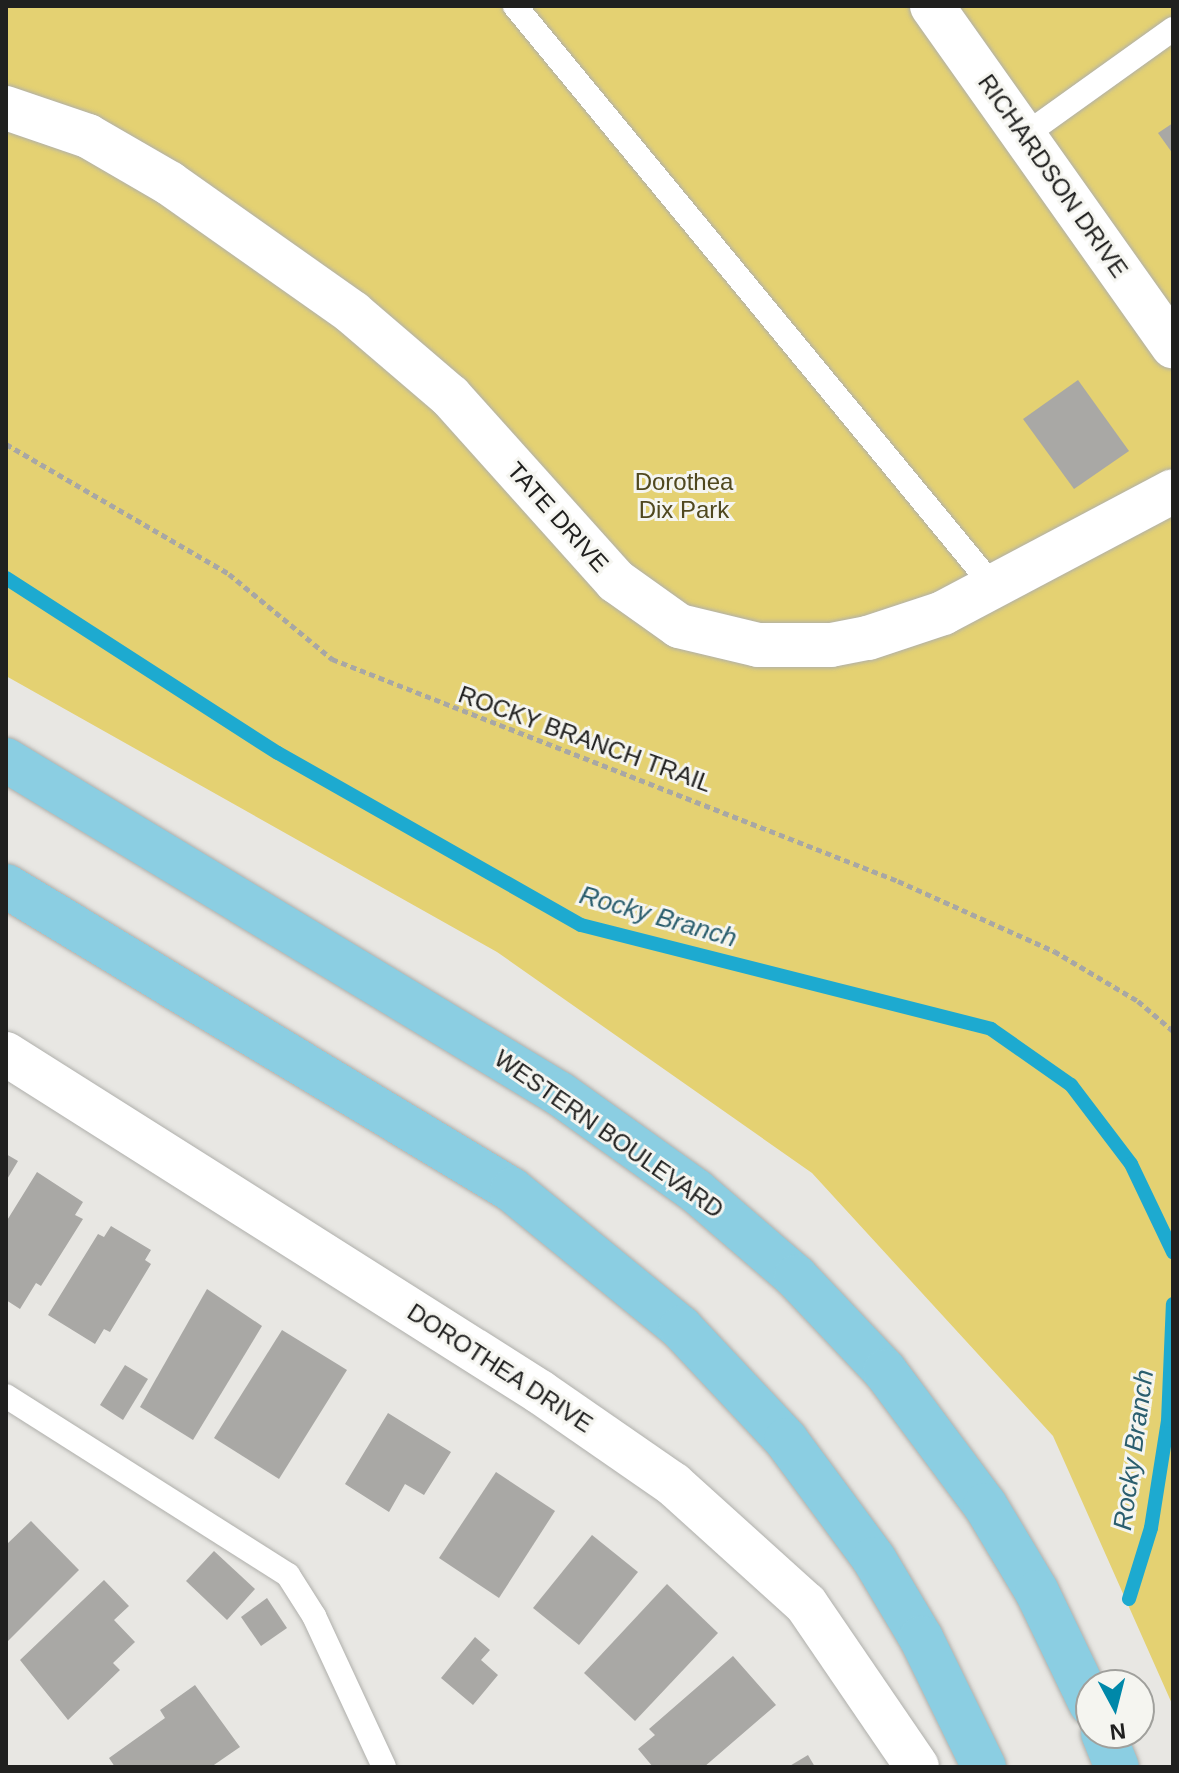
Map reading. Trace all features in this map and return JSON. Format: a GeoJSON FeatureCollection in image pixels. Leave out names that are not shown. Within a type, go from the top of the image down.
{"type":"FeatureCollection","features":[{"type":"Feature","properties":{"kind":"main road","name":"WESTERN BOULEVARD"},"geometry":{"type":"LineString","coordinates":[[6,760],[560,1094],[696,1191],[796,1277],[885,1371],[985,1505],[1037,1592],[1075,1671]]}},
{"type":"Feature","properties":{"kind":"main road"},"geometry":{"type":"LineString","coordinates":[[6,886],[512,1190],[681,1328],[786,1440],[874,1559],[921,1638],[984,1767]]}},
{"type":"Feature","properties":{"kind":"street","name":"RICHARDSON DRIVE"},"geometry":{"type":"LineString","coordinates":[[932,6],[1173,346]]}},
{"type":"Feature","properties":{"kind":"street","name":"TATE DRIVE"},"geometry":{"type":"LineString","coordinates":[[6,108],[88,136],[169,183],[353,313],[450,396],[616,581],[679,626],[758,645],[831,645],[905,627],[994,587],[1173,491]]}},
{"type":"Feature","properties":{"kind":"street","name":"DOROTHEA DRIVE"},"geometry":{"type":"LineString","coordinates":[[6,1054],[540,1392],[673,1484],[806,1604],[917,1767]]}},
{"type":"Feature","properties":{"kind":"lane"},"geometry":{"type":"LineString","coordinates":[[515,6],[994,587]]}},
{"type":"Feature","properties":{"kind":"lane"},"geometry":{"type":"LineString","coordinates":[[1025,135],[1173,29]]}},
{"type":"Feature","properties":{"kind":"lane"},"geometry":{"type":"LineString","coordinates":[[6,1396],[288,1575],[314,1616],[384,1767]]}},
{"type":"Feature","properties":{"kind":"path","name":"ROCKY BRANCH TRAIL"},"geometry":{"type":"LineString","coordinates":[[6,444],[229,574],[332,659],[898,881],[1054,951],[1138,1001],[1173,1031]]}},
{"type":"Feature","properties":{"kind":"green space","name":"Dorothea Dix Park"},"geometry":{"type":"Polygon","coordinates":[[[6,6],[1173,6],[1173,1706],[1053,1436],[812,1173],[497,952],[6,676],[6,6]]]}},
{"type":"Feature","properties":{"kind":"building"},"geometry":{"type":"Polygon","coordinates":[[[1173,123],[1173,154],[1158,133],[1173,123]]]}},
{"type":"Feature","properties":{"kind":"building"},"geometry":{"type":"Polygon","coordinates":[[[1078,380],[1129,451],[1074,489],[1023,419],[1078,380]]]}},
{"type":"Feature","properties":{"kind":"building"},"geometry":{"type":"Polygon","coordinates":[[[6,1154],[18,1161],[6,1181],[6,1154]]]}},
{"type":"Feature","properties":{"kind":"building"},"geometry":{"type":"Polygon","coordinates":[[[37,1172],[83,1202],[75,1215],[83,1219],[41,1286],[36,1283],[20,1309],[6,1300],[6,1222],[37,1172]]]}},
{"type":"Feature","properties":{"kind":"building"},"geometry":{"type":"Polygon","coordinates":[[[111,1226],[151,1250],[145,1260],[151,1264],[110,1332],[104,1329],[95,1344],[48,1315],[98,1234],[104,1237],[111,1226]]]}},
{"type":"Feature","properties":{"kind":"building"},"geometry":{"type":"Polygon","coordinates":[[[207,1289],[262,1326],[193,1440],[140,1407],[207,1289]]]}},
{"type":"Feature","properties":{"kind":"building"},"geometry":{"type":"Polygon","coordinates":[[[282,1330],[347,1370],[279,1479],[214,1438],[282,1330]]]}},
{"type":"Feature","properties":{"kind":"building"},"geometry":{"type":"Polygon","coordinates":[[[125,1365],[148,1379],[123,1420],[100,1405],[125,1365]]]}},
{"type":"Feature","properties":{"kind":"building"},"geometry":{"type":"Polygon","coordinates":[[[388,1413],[451,1452],[424,1495],[405,1484],[389,1512],[345,1484],[388,1413]]]}},
{"type":"Feature","properties":{"kind":"building"},"geometry":{"type":"Polygon","coordinates":[[[496,1472],[555,1511],[499,1598],[439,1558],[496,1472]]]}},
{"type":"Feature","properties":{"kind":"building"},"geometry":{"type":"Polygon","coordinates":[[[31,1521],[79,1570],[6,1643],[6,1545],[31,1521]]]}},
{"type":"Feature","properties":{"kind":"building"},"geometry":{"type":"Polygon","coordinates":[[[592,1535],[638,1572],[579,1645],[533,1608],[592,1535]]]}},
{"type":"Feature","properties":{"kind":"building"},"geometry":{"type":"Polygon","coordinates":[[[214,1551],[255,1589],[227,1620],[186,1581],[214,1551]]]}},
{"type":"Feature","properties":{"kind":"building"},"geometry":{"type":"Polygon","coordinates":[[[104,1580],[129,1606],[114,1620],[135,1642],[113,1663],[120,1670],[68,1720],[20,1660],[104,1580]]]}},
{"type":"Feature","properties":{"kind":"building"},"geometry":{"type":"Polygon","coordinates":[[[667,1584],[718,1633],[635,1721],[584,1673],[667,1584]]]}},
{"type":"Feature","properties":{"kind":"building"},"geometry":{"type":"Polygon","coordinates":[[[267,1598],[287,1628],[261,1646],[241,1617],[267,1598]]]}},
{"type":"Feature","properties":{"kind":"building"},"geometry":{"type":"Polygon","coordinates":[[[475,1637],[490,1650],[481,1660],[498,1675],[473,1705],[441,1678],[475,1637]]]}},
{"type":"Feature","properties":{"kind":"building"},"geometry":{"type":"Polygon","coordinates":[[[733,1656],[776,1705],[704,1767],[653,1767],[638,1749],[655,1735],[649,1729],[733,1656]]]}},
{"type":"Feature","properties":{"kind":"building"},"geometry":{"type":"Polygon","coordinates":[[[195,1685],[240,1747],[211,1767],[115,1767],[109,1758],[165,1718],[160,1710],[195,1685]]]}},
{"type":"Feature","properties":{"kind":"building"},"geometry":{"type":"Polygon","coordinates":[[[808,1755],[815,1767],[788,1767],[808,1755]]]}},
{"type":"Feature","properties":{"kind":"waterway","name":"Rocky Branch"},"geometry":{"type":"LineString","coordinates":[[6,578],[278,753],[581,925],[991,1029],[1071,1085],[1131,1164],[1173,1252]]}},
{"type":"Feature","properties":{"kind":"waterway","name":"Rocky Branch"},"geometry":{"type":"LineString","coordinates":[[1129,1599],[1151,1528],[1168,1421],[1173,1304]]}}]}
